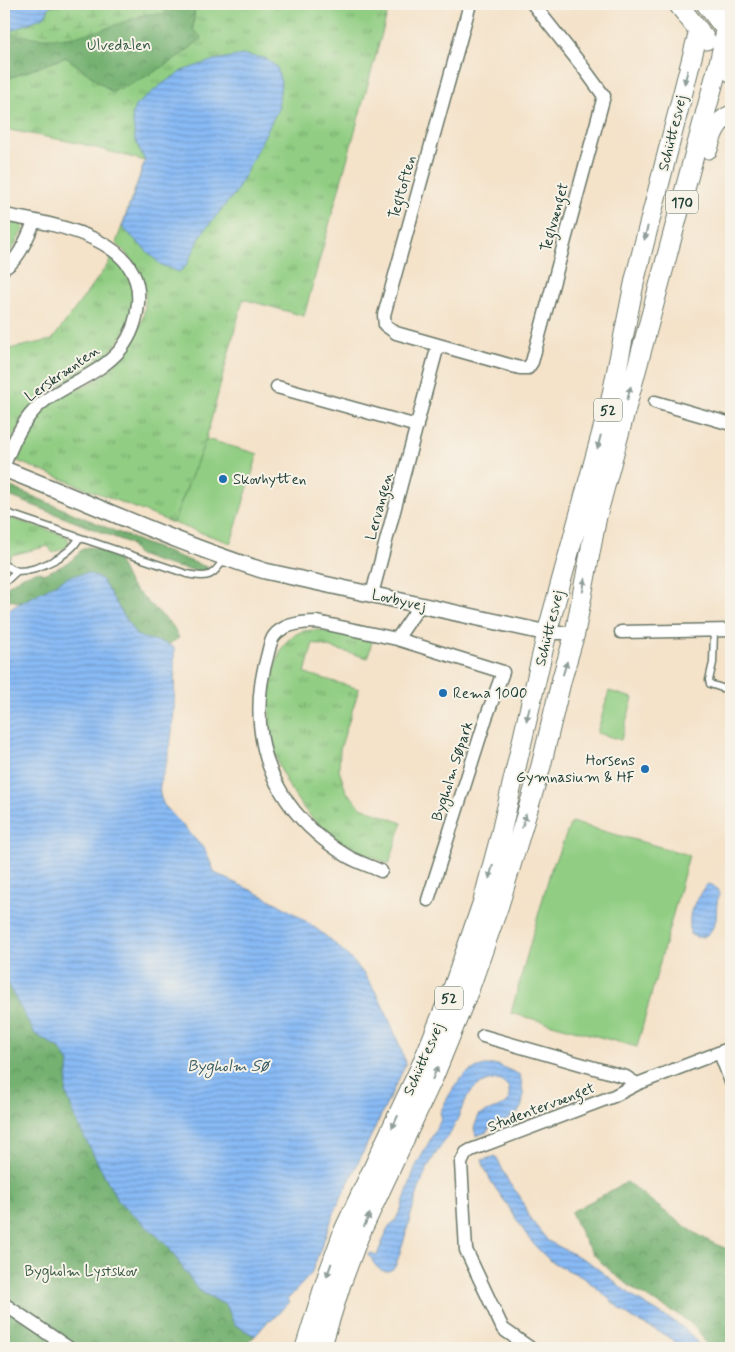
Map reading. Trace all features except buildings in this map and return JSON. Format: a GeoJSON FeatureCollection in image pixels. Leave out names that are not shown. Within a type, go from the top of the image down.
{"type":"FeatureCollection","features":[{"type":"Feature","properties":{"kind":"main road"},"geometry":{"type":"LineString","coordinates":[[678,4],[726,66]]}},
{"type":"Feature","properties":{"kind":"main road"},"geometry":{"type":"LineString","coordinates":[[706,4],[730,27]]}},
{"type":"Feature","properties":{"kind":"main road","name":"Schüttesvej"},"geometry":{"type":"LineString","coordinates":[[306,1348],[327,1277],[344,1230],[422,1066],[454,985],[480,910],[500,837],[547,633],[611,399],[635,279],[706,4]]}},
{"type":"Feature","properties":{"kind":"main road","name":"Schüttesvej"},"geometry":{"type":"LineString","coordinates":[[321,1348],[341,1284],[359,1236],[434,1076],[472,982],[499,905],[541,766],[575,633],[597,516],[651,313],[726,66],[730,27]]}},
{"type":"Feature","properties":{"kind":"main road","name":"Schüttesvej"},"geometry":{"type":"LineString","coordinates":[[651,313],[685,232],[712,134],[720,122],[731,115]]}},
{"type":"Feature","properties":{"kind":"street","name":"Tegltoften"},"geometry":{"type":"LineString","coordinates":[[438,345],[396,333],[385,325],[384,315],[470,4]]}},
{"type":"Feature","properties":{"kind":"street","name":"Teglvænget"},"geometry":{"type":"LineString","coordinates":[[438,345],[520,368],[528,368],[535,352],[604,96],[533,4]]}},
{"type":"Feature","properties":{"kind":"street","name":"Lerskrænten"},"geometry":{"type":"LineString","coordinates":[[4,215],[35,221],[90,236],[110,246],[124,259],[138,287],[137,315],[132,332],[122,348],[94,373],[46,400],[31,414],[22,426],[4,467]]}},
{"type":"Feature","properties":{"kind":"street"},"geometry":{"type":"LineString","coordinates":[[4,268],[18,255],[35,221]]}},
{"type":"Feature","properties":{"kind":"street","name":"Lervangen"},"geometry":{"type":"LineString","coordinates":[[372,594],[438,345]]}},
{"type":"Feature","properties":{"kind":"street"},"geometry":{"type":"LineString","coordinates":[[277,387],[417,426]]}},
{"type":"Feature","properties":{"kind":"street"},"geometry":{"type":"LineString","coordinates":[[655,402],[731,424]]}},
{"type":"Feature","properties":{"kind":"street","name":"Lovbyvej"},"geometry":{"type":"LineString","coordinates":[[4,467],[153,531],[265,571],[547,633],[575,633]]}},
{"type":"Feature","properties":{"kind":"street"},"geometry":{"type":"LineString","coordinates":[[397,639],[420,606]]}},
{"type":"Feature","properties":{"kind":"street","name":"Bygholm Søpark"},"geometry":{"type":"LineString","coordinates":[[381,871],[348,856],[321,838],[300,817],[282,793],[269,768],[260,726],[259,703],[264,665],[270,646],[275,635],[287,627],[305,622],[316,622],[397,639],[503,672],[486,718],[428,900]]}},
{"type":"Feature","properties":{"kind":"street"},"geometry":{"type":"LineString","coordinates":[[620,632],[731,630]]}},
{"type":"Feature","properties":{"kind":"street","name":"Studentervænget"},"geometry":{"type":"LineString","coordinates":[[483,1036],[590,1063],[626,1077],[638,1084]]}},
{"type":"Feature","properties":{"kind":"street","name":"Studentervænget"},"geometry":{"type":"LineString","coordinates":[[530,1348],[503,1329],[466,1250],[461,1163],[466,1153],[726,1050],[731,1082]]}},
{"type":"Feature","properties":{"kind":"street"},"geometry":{"type":"LineString","coordinates":[[4,1304],[69,1348]]}},
{"type":"Feature","properties":{"kind":"lane"},"geometry":{"type":"LineString","coordinates":[[4,512],[200,577],[209,576],[216,571],[225,558]]}},
{"type":"Feature","properties":{"kind":"lane"},"geometry":{"type":"LineString","coordinates":[[4,583],[18,571],[51,562],[76,545],[79,538]]}},
{"type":"Feature","properties":{"kind":"lane"},"geometry":{"type":"LineString","coordinates":[[4,565],[18,571]]}},
{"type":"Feature","properties":{"kind":"lane"},"geometry":{"type":"LineString","coordinates":[[714,630],[710,684],[731,691]]}},
{"type":"Feature","properties":{"kind":"green space","name":"Ulvedalen"},"geometry":{"type":"Polygon","coordinates":[[[4,4],[195,4],[193,29],[202,38],[160,69],[112,92],[66,57],[4,80],[4,4]]]}},
{"type":"Feature","properties":{"kind":"green space"},"geometry":{"type":"Polygon","coordinates":[[[51,4],[161,4],[167,14],[146,14],[101,30],[68,38],[40,38],[5,33],[45,16],[51,4]]]}},
{"type":"Feature","properties":{"kind":"green space"},"geometry":{"type":"Polygon","coordinates":[[[195,4],[390,4],[304,316],[243,299],[206,439],[173,523],[12,459],[28,428],[43,409],[55,400],[95,380],[107,371],[128,348],[137,334],[145,303],[145,288],[138,269],[116,243],[145,161],[78,143],[4,129],[4,80],[66,57],[112,92],[202,38],[193,29],[195,4]]]}},
{"type":"Feature","properties":{"kind":"green space"},"geometry":{"type":"Polygon","coordinates":[[[4,220],[18,222],[24,228],[4,261],[4,220]]]}},
{"type":"Feature","properties":{"kind":"green space"},"geometry":{"type":"Polygon","coordinates":[[[113,254],[125,269],[131,284],[133,299],[131,315],[125,330],[117,344],[92,368],[50,390],[42,397],[4,449],[4,350],[52,340],[109,263],[113,254]]]}},
{"type":"Feature","properties":{"kind":"green space"},"geometry":{"type":"Polygon","coordinates":[[[206,439],[258,454],[231,543],[173,523],[206,439]]]}},
{"type":"Feature","properties":{"kind":"green space"},"geometry":{"type":"Polygon","coordinates":[[[4,484],[141,542],[209,568],[202,571],[184,569],[139,555],[129,543],[4,494],[4,484]]]}},
{"type":"Feature","properties":{"kind":"green space"},"geometry":{"type":"Polygon","coordinates":[[[10,518],[64,535],[68,538],[69,543],[66,547],[53,553],[48,546],[12,555],[8,562],[4,560],[4,534],[10,518]]]}},
{"type":"Feature","properties":{"kind":"green space"},"geometry":{"type":"Polygon","coordinates":[[[88,547],[98,548],[115,554],[130,585],[173,626],[179,638],[169,644],[136,635],[101,579],[42,592],[20,603],[5,598],[4,588],[23,576],[38,571],[43,574],[59,567],[69,562],[81,550],[88,547]]]}},
{"type":"Feature","properties":{"kind":"green space"},"geometry":{"type":"Polygon","coordinates":[[[319,630],[372,641],[368,658],[313,643],[305,673],[359,689],[340,749],[339,770],[346,791],[361,807],[402,823],[389,864],[339,840],[308,814],[282,773],[272,742],[269,708],[270,692],[276,662],[281,650],[288,640],[302,631],[319,630]]]}},
{"type":"Feature","properties":{"kind":"green space"},"geometry":{"type":"Polygon","coordinates":[[[609,691],[633,698],[621,740],[597,733],[609,691]]]}},
{"type":"Feature","properties":{"kind":"green space"},"geometry":{"type":"Polygon","coordinates":[[[571,822],[689,855],[637,1047],[511,1013],[551,869],[571,822]]]}},
{"type":"Feature","properties":{"kind":"green space","name":"Bygholm Lystskov"},"geometry":{"type":"Polygon","coordinates":[[[4,978],[35,1034],[59,1048],[69,1062],[66,1093],[79,1127],[118,1201],[167,1245],[198,1290],[227,1306],[234,1324],[255,1336],[242,1348],[4,1348],[4,978]]]}},
{"type":"Feature","properties":{"kind":"green space"},"geometry":{"type":"Polygon","coordinates":[[[627,1182],[691,1230],[705,1239],[731,1250],[731,1348],[707,1348],[697,1330],[681,1316],[624,1282],[600,1262],[588,1246],[571,1212],[627,1182]]]}},
{"type":"Feature","properties":{"kind":"water"},"geometry":{"type":"Polygon","coordinates":[[[4,4],[51,4],[45,16],[4,34],[4,4]]]}},
{"type":"Feature","properties":{"kind":"water"},"geometry":{"type":"Polygon","coordinates":[[[243,55],[265,58],[277,67],[281,83],[278,109],[236,192],[203,232],[186,266],[179,272],[161,265],[122,227],[145,161],[135,140],[132,115],[135,106],[162,84],[182,71],[214,60],[243,55]]]}},
{"type":"Feature","properties":{"kind":"water","name":"Bygholm Sø"},"geometry":{"type":"Polygon","coordinates":[[[88,573],[101,579],[136,635],[166,643],[174,648],[175,691],[172,735],[160,789],[164,805],[205,850],[215,873],[267,898],[296,915],[339,947],[352,960],[377,994],[406,1064],[336,1208],[311,1274],[287,1300],[289,1302],[255,1336],[234,1324],[227,1306],[198,1290],[167,1245],[118,1201],[79,1127],[66,1093],[69,1062],[59,1048],[35,1034],[4,978],[4,612],[70,576],[88,573]]]}},
{"type":"Feature","properties":{"kind":"water"},"geometry":{"type":"Polygon","coordinates":[[[708,884],[718,890],[716,919],[710,932],[703,937],[699,937],[690,934],[691,911],[708,884]]]}},
{"type":"Feature","properties":{"kind":"water"},"geometry":{"type":"Polygon","coordinates":[[[489,1065],[498,1065],[520,1075],[523,1102],[520,1108],[510,1118],[491,1125],[487,1132],[476,1136],[474,1128],[479,1115],[507,1104],[509,1094],[508,1087],[498,1080],[484,1082],[471,1092],[451,1131],[423,1177],[395,1267],[388,1271],[381,1270],[375,1265],[371,1257],[368,1256],[370,1253],[377,1255],[389,1226],[395,1221],[401,1209],[415,1168],[442,1118],[440,1113],[445,1102],[456,1084],[465,1075],[472,1070],[489,1065]]]}},
{"type":"Feature","properties":{"kind":"water"},"geometry":{"type":"Polygon","coordinates":[[[496,1156],[509,1183],[519,1195],[531,1220],[548,1241],[589,1262],[635,1298],[681,1326],[696,1340],[701,1348],[680,1348],[665,1335],[632,1318],[585,1279],[554,1263],[545,1256],[526,1233],[489,1177],[482,1160],[496,1156]]]}},
{"type":"Feature","properties":{"kind":"place","name":"Skovhytten"},"geometry":{"type":"Point","coordinates":[223,479]}},
{"type":"Feature","properties":{"kind":"place","name":"Rema 1000"},"geometry":{"type":"Point","coordinates":[443,693]}},
{"type":"Feature","properties":{"kind":"place","name":"Horsens Gymnasium & HF"},"geometry":{"type":"Point","coordinates":[645,769]}}]}
